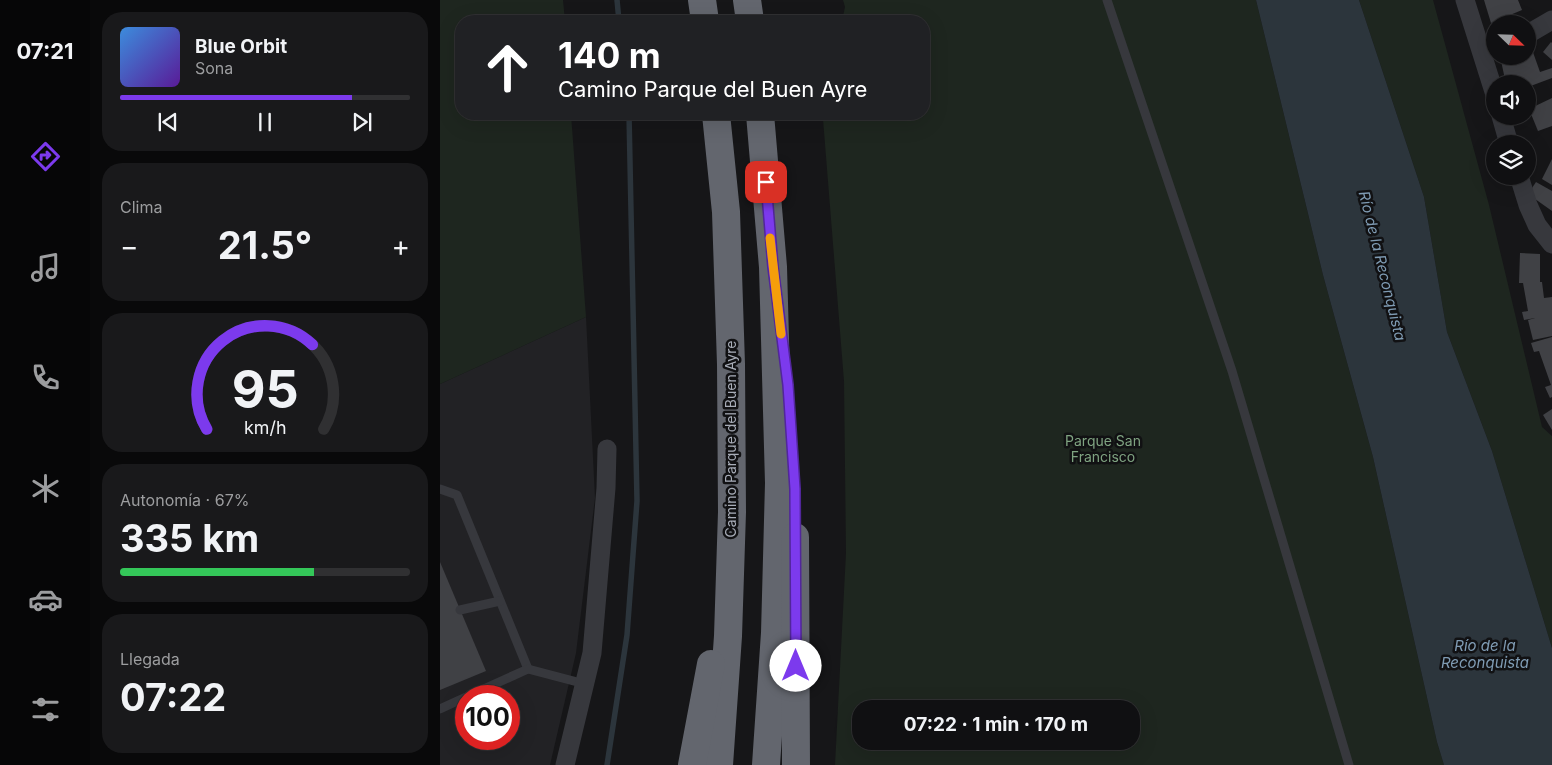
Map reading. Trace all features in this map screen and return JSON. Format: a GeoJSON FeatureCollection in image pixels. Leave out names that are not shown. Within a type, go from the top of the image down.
{"type":"FeatureCollection","features":[{"type":"Feature","properties":{"kind":"highway"},"geometry":{"type":"LineString","coordinates":[[702,0],[704,15]]}},
{"type":"Feature","properties":{"kind":"highway"},"geometry":{"type":"LineString","coordinates":[[747,0],[749,15]]}},
{"type":"Feature","properties":{"kind":"highway","name":"Camino Parque del Buen Ayre"},"geometry":{"type":"LineString","coordinates":[[717,120],[726,212],[732,364],[732,512],[728,636],[719,765]]}},
{"type":"Feature","properties":{"kind":"highway"},"geometry":{"type":"LineString","coordinates":[[761,120],[773,267],[788,385],[795,489],[796,765]]}},
{"type":"Feature","properties":{"kind":"highway"},"geometry":{"type":"LineString","coordinates":[[766,765],[775,633],[778,483],[773,267]]}},
{"type":"Feature","properties":{"kind":"highway"},"geometry":{"type":"LineString","coordinates":[[692,765],[710,674],[732,512]]}},
{"type":"Feature","properties":{"kind":"street"},"geometry":{"type":"LineString","coordinates":[[1464,0],[1486,44]]}},
{"type":"Feature","properties":{"kind":"street"},"geometry":{"type":"LineString","coordinates":[[1536,29],[1552,20]]}},
{"type":"Feature","properties":{"kind":"street"},"geometry":{"type":"LineString","coordinates":[[1522,185],[1537,225],[1552,244]]}},
{"type":"Feature","properties":{"kind":"street"},"geometry":{"type":"LineString","coordinates":[[565,765],[592,653],[606,488],[607,449]]}},
{"type":"Feature","properties":{"kind":"lane"},"geometry":{"type":"LineString","coordinates":[[1107,0],[1232,371],[1349,765]]}},
{"type":"Feature","properties":{"kind":"lane"},"geometry":{"type":"LineString","coordinates":[[440,489],[457,495],[528,669]]}},
{"type":"Feature","properties":{"kind":"lane"},"geometry":{"type":"LineString","coordinates":[[460,610],[500,601]]}},
{"type":"Feature","properties":{"kind":"lane"},"geometry":{"type":"LineString","coordinates":[[493,685],[528,669],[584,684]]}},
{"type":"Feature","properties":{"kind":"lane"},"geometry":{"type":"LineString","coordinates":[[440,709],[455,702]]}},
{"type":"Feature","properties":{"kind":"shaded area"},"geometry":{"type":"Polygon","coordinates":[[[586,317],[595,498],[576,653],[550,765],[440,765],[440,384],[586,317]]]}},
{"type":"Feature","properties":{"kind":"green space"},"geometry":{"type":"Polygon","coordinates":[[[440,0],[563,0],[564,15],[455,15],[455,120],[571,120],[586,317],[440,384],[440,0]]]}},
{"type":"Feature","properties":{"kind":"green space","name":"Parque San Francisco"},"geometry":{"type":"Polygon","coordinates":[[[843,0],[1256,0],[1323,275],[1373,457],[1437,742],[1444,765],[835,765],[846,553],[844,381],[823,120],[930,120],[930,15],[843,15],[845,7],[843,0]]]}},
{"type":"Feature","properties":{"kind":"green space"},"geometry":{"type":"Polygon","coordinates":[[[1359,0],[1433,0],[1489,205],[1542,427],[1552,436],[1552,648],[1492,451],[1447,332],[1424,197],[1359,0]]]}},
{"type":"Feature","properties":{"kind":"water","name":"Río de la Reconquista"},"geometry":{"type":"Polygon","coordinates":[[[1256,0],[1359,0],[1424,197],[1447,332],[1492,451],[1552,648],[1552,765],[1444,765],[1437,742],[1373,457],[1323,275],[1256,0]]]}},
{"type":"Feature","properties":{"kind":"building"},"geometry":{"type":"Polygon","coordinates":[[[1484,0],[1518,0],[1522,10],[1510,15],[1489,15],[1484,0]]]}},
{"type":"Feature","properties":{"kind":"building"},"geometry":{"type":"Polygon","coordinates":[[[1552,43],[1552,60],[1543,52],[1552,43]]]}},
{"type":"Feature","properties":{"kind":"building"},"geometry":{"type":"Polygon","coordinates":[[[1536,61],[1540,72],[1552,68],[1552,78],[1536,84],[1536,75],[1504,75],[1502,65],[1536,65],[1536,61]]]}},
{"type":"Feature","properties":{"kind":"building"},"geometry":{"type":"Polygon","coordinates":[[[1552,98],[1552,126],[1538,131],[1536,125],[1536,106],[1552,98]]]}},
{"type":"Feature","properties":{"kind":"building"},"geometry":{"type":"Polygon","coordinates":[[[1552,159],[1552,185],[1542,179],[1552,159]]]}},
{"type":"Feature","properties":{"kind":"building"},"geometry":{"type":"Polygon","coordinates":[[[1536,182],[1552,191],[1552,211],[1528,194],[1536,185],[1536,182]]]}},
{"type":"Feature","properties":{"kind":"building"},"geometry":{"type":"Polygon","coordinates":[[[1520,253],[1540,254],[1540,282],[1542,282],[1544,298],[1552,297],[1552,336],[1533,340],[1528,320],[1535,318],[1524,320],[1522,312],[1528,311],[1523,283],[1519,283],[1520,253]]]}},
{"type":"Feature","properties":{"kind":"building"},"geometry":{"type":"Polygon","coordinates":[[[1552,337],[1552,397],[1550,398],[1545,387],[1551,385],[1539,351],[1534,352],[1531,343],[1552,337]]]}},
{"type":"Feature","properties":{"kind":"building"},"geometry":{"type":"Polygon","coordinates":[[[1552,409],[1552,430],[1543,415],[1552,409]]]}},
{"type":"Feature","properties":{"kind":"building"},"geometry":{"type":"Polygon","coordinates":[[[440,562],[486,671],[440,690],[440,562]]]}},
{"type":"Feature","properties":{"kind":"waterway"},"geometry":{"type":"LineString","coordinates":[[617,0],[618,15]]}},
{"type":"Feature","properties":{"kind":"waterway"},"geometry":{"type":"LineString","coordinates":[[607,765],[627,635],[637,501],[629,120]]}},
{"type":"Feature","properties":{"kind":"slow traffic"},"geometry":{"type":"LineString","coordinates":[[770,238],[781,334]]}},
{"type":"Feature","properties":{"kind":"route"},"geometry":{"type":"LineString","coordinates":[[766,182],[773,267],[788,385],[795,489],[796,666]]}}]}
